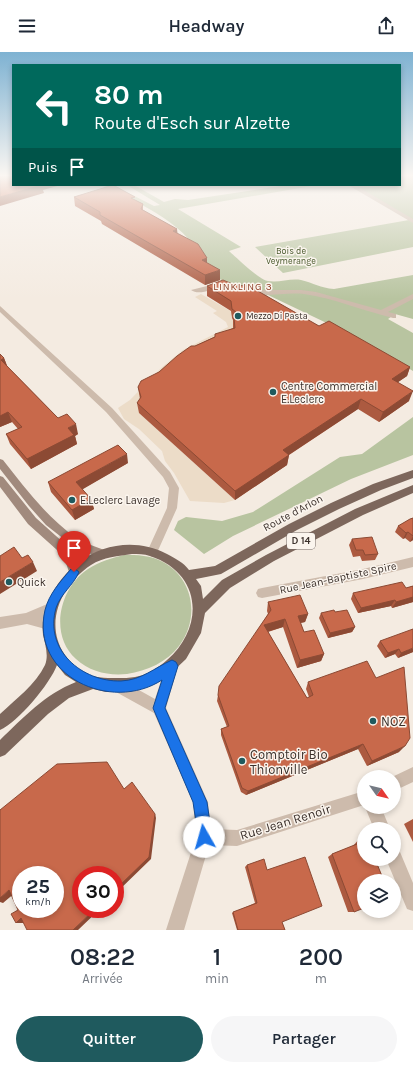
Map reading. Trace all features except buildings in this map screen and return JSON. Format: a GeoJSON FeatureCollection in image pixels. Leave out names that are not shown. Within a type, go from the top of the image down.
{"type":"FeatureCollection","features":[{"type":"Feature","properties":{"kind":"main road"},"geometry":{"type":"LineString","coordinates":[[0,462],[42,514],[70,540],[83,547],[103,554]]}},
{"type":"Feature","properties":{"kind":"main road","name":"Route d'Arlon"},"geometry":{"type":"LineString","coordinates":[[187,575],[217,571],[336,506],[377,487],[413,474]]}},
{"type":"Feature","properties":{"kind":"main road"},"geometry":{"type":"LineString","coordinates":[[0,480],[32,521],[61,547],[70,558],[74,572]]}},
{"type":"Feature","properties":{"kind":"main road","name":"D 14"},"geometry":{"type":"LineString","coordinates":[[199,611],[226,584],[270,558],[359,512],[413,489]]}},
{"type":"Feature","properties":{"kind":"main road"},"geometry":{"type":"LineString","coordinates":[[0,723],[25,702],[52,663],[52,646],[49,624],[52,607],[58,592],[74,572],[88,561],[103,554],[132,549],[152,552],[172,560],[187,575],[196,591],[199,611],[197,627],[191,642],[181,657],[172,666],[151,680],[121,687],[92,683],[67,669],[52,646]]}},
{"type":"Feature","properties":{"kind":"main road"},"geometry":{"type":"LineString","coordinates":[[0,750],[43,709],[65,693],[92,683]]}},
{"type":"Feature","properties":{"kind":"street"},"geometry":{"type":"LineString","coordinates":[[194,290],[225,285]]}},
{"type":"Feature","properties":{"kind":"street"},"geometry":{"type":"LineString","coordinates":[[238,290],[260,293],[301,292],[384,312],[393,316]]}},
{"type":"Feature","properties":{"kind":"street"},"geometry":{"type":"LineString","coordinates":[[384,312],[413,296]]}},
{"type":"Feature","properties":{"kind":"street"},"geometry":{"type":"LineString","coordinates":[[0,308],[109,410],[167,474],[174,488],[172,508],[152,552]]}},
{"type":"Feature","properties":{"kind":"street","name":"Rue Jean-Baptiste Spire"},"geometry":{"type":"LineString","coordinates":[[262,593],[363,574],[413,562]]}},
{"type":"Feature","properties":{"kind":"street"},"geometry":{"type":"LineString","coordinates":[[0,623],[27,618],[52,607]]}},
{"type":"Feature","properties":{"kind":"street"},"geometry":{"type":"LineString","coordinates":[[27,618],[49,624]]}},
{"type":"Feature","properties":{"kind":"street"},"geometry":{"type":"LineString","coordinates":[[159,708],[172,666]]}},
{"type":"Feature","properties":{"kind":"street"},"geometry":{"type":"LineString","coordinates":[[121,687],[159,708],[200,802],[204,837],[175,930]]}},
{"type":"Feature","properties":{"kind":"street"},"geometry":{"type":"LineString","coordinates":[[401,780],[413,774]]}},
{"type":"Feature","properties":{"kind":"street","name":"Rue Jean Renoir"},"geometry":{"type":"LineString","coordinates":[[204,837],[237,838],[357,800]]}},
{"type":"Feature","properties":{"kind":"street"},"geometry":{"type":"LineString","coordinates":[[397,866],[413,903]]}},
{"type":"Feature","properties":{"kind":"green space"},"geometry":{"type":"Polygon","coordinates":[[[161,217],[191,217],[241,247],[229,251],[259,277],[268,281],[301,280],[325,288],[334,289],[413,275],[413,319],[395,314],[388,319],[413,333],[413,371],[358,338],[268,295],[257,300],[202,269],[198,254],[190,241],[178,228],[161,217]]]}},
{"type":"Feature","properties":{"kind":"green space","name":"Bois de Veymerange"},"geometry":{"type":"Polygon","coordinates":[[[404,217],[413,217],[413,247],[283,273],[255,247],[409,220],[404,217]]]}},
{"type":"Feature","properties":{"kind":"green space"},"geometry":{"type":"Polygon","coordinates":[[[413,417],[413,455],[351,479],[233,536],[204,554],[174,530],[178,521],[186,517],[222,521],[253,512],[340,457],[362,454],[413,417]]]}},
{"type":"Feature","properties":{"kind":"green space"},"geometry":{"type":"Polygon","coordinates":[[[124,555],[139,555],[154,558],[173,569],[182,578],[190,600],[190,623],[186,635],[179,646],[163,661],[142,671],[134,673],[107,674],[87,667],[76,659],[68,649],[62,637],[60,625],[61,612],[64,599],[78,577],[96,564],[124,555]]]}},
{"type":"Feature","properties":{"kind":"shaded area"},"geometry":{"type":"Polygon","coordinates":[[[201,294],[234,313],[231,316],[235,324],[233,331],[141,400],[139,413],[235,500],[224,503],[190,501],[174,473],[165,461],[162,451],[139,429],[124,419],[118,408],[130,400],[161,368],[183,350],[228,327],[226,322],[213,313],[217,311],[195,297],[201,294]]]}},
{"type":"Feature","properties":{"kind":"place","name":"Mezzo Di Pasta"},"geometry":{"type":"Point","coordinates":[238,316]}},
{"type":"Feature","properties":{"kind":"place","name":"Centre Commercial E.Leclerc"},"geometry":{"type":"Point","coordinates":[273,392]}},
{"type":"Feature","properties":{"kind":"place","name":"E.Leclerc Lavage"},"geometry":{"type":"Point","coordinates":[72,500]}},
{"type":"Feature","properties":{"kind":"place","name":"Quick"},"geometry":{"type":"Point","coordinates":[9,582]}},
{"type":"Feature","properties":{"kind":"place","name":"NOZ"},"geometry":{"type":"Point","coordinates":[373,721]}},
{"type":"Feature","properties":{"kind":"place","name":"Comptoir Bio Thionville"},"geometry":{"type":"Point","coordinates":[242,761]}},
{"type":"Feature","properties":{"kind":"district","name":"LINKLING 3"},"geometry":{"type":"Point","coordinates":[243,287]}},
{"type":"Feature","properties":{"kind":"route"},"geometry":{"type":"LineString","coordinates":[[74,572],[58,592],[51,610],[49,628],[52,646],[67,669],[92,683],[121,687],[151,680],[172,666],[164,687],[159,708],[200,802],[204,837]]}}]}
